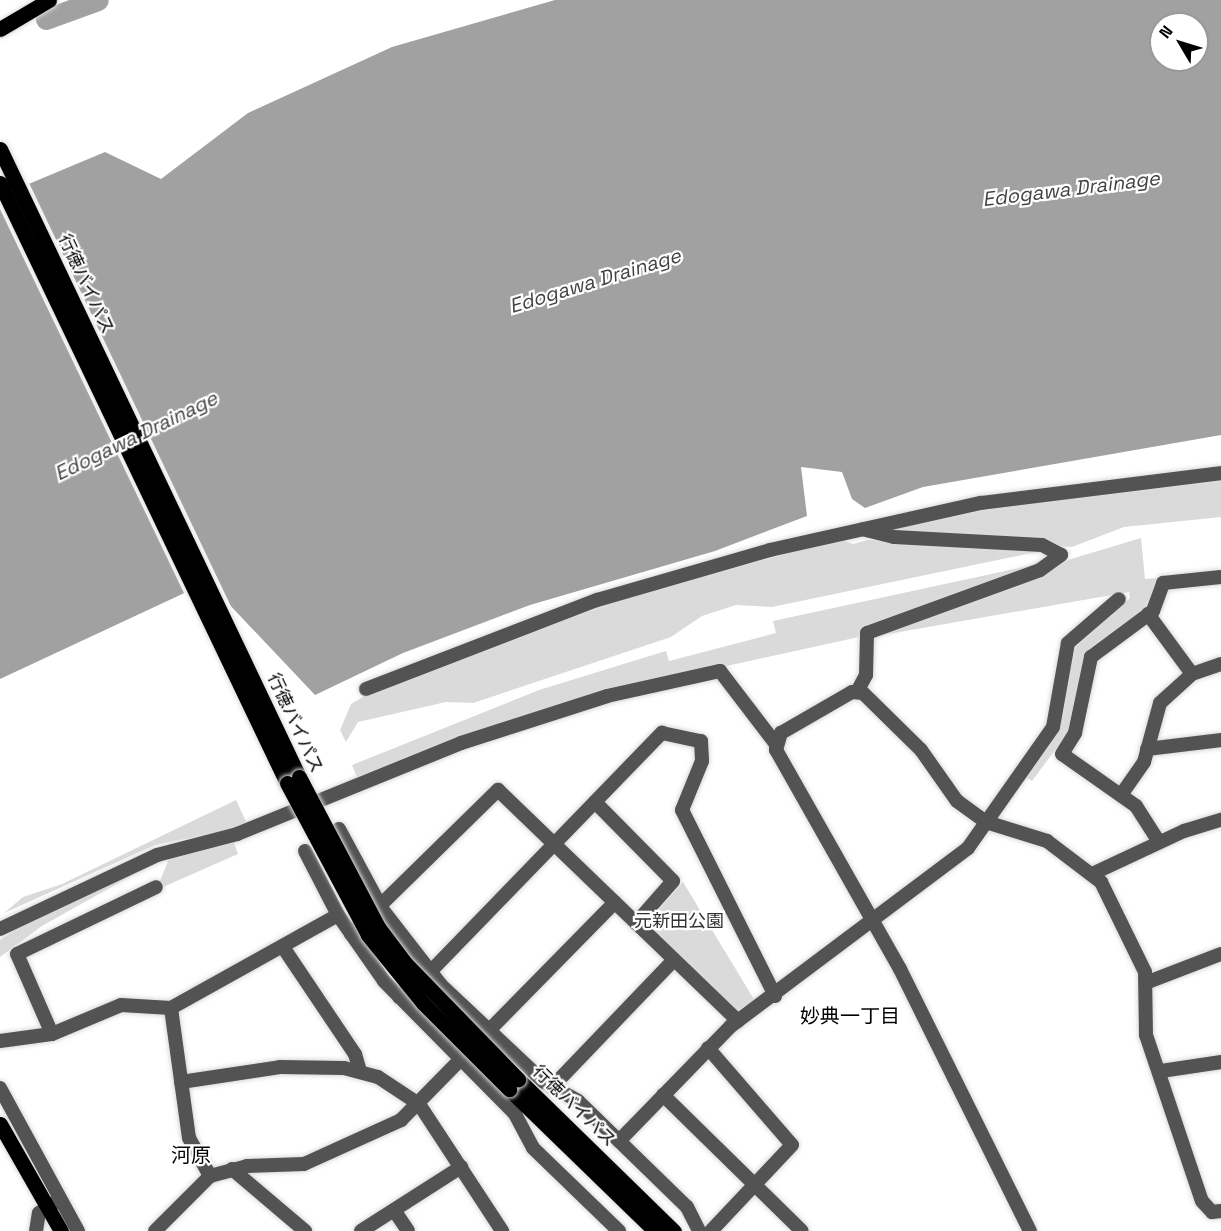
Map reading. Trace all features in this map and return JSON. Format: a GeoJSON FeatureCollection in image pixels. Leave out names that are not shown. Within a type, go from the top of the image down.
{"type":"FeatureCollection","features":[{"type":"Feature","properties":{"kind":"main road"},"geometry":{"type":"LineString","coordinates":[[0,29],[49,0]]}},
{"type":"Feature","properties":{"kind":"main road","name":"行徳バイパス"},"geometry":{"type":"LineString","coordinates":[[0,149],[353,885],[406,964],[514,1084],[655,1231]]}},
{"type":"Feature","properties":{"kind":"main road","name":"行徳バイパス"},"geometry":{"type":"LineString","coordinates":[[0,183],[353,912],[423,1003],[674,1231]]}},
{"type":"Feature","properties":{"kind":"main road"},"geometry":{"type":"LineString","coordinates":[[0,1124],[53,1203],[61,1231]]}},
{"type":"Feature","properties":{"kind":"street"},"geometry":{"type":"LineString","coordinates":[[366,689],[597,600],[859,528],[1003,500],[1221,472]]}},
{"type":"Feature","properties":{"kind":"street"},"geometry":{"type":"LineString","coordinates":[[775,743],[781,733],[858,690],[866,675],[867,633],[1040,570],[1061,555],[1042,545],[894,537],[859,528]]}},
{"type":"Feature","properties":{"kind":"street"},"geometry":{"type":"LineString","coordinates":[[1159,842],[1144,814],[1062,754],[1075,733],[1091,657],[1148,614],[1162,583],[1221,577]]}},
{"type":"Feature","properties":{"kind":"street"},"geometry":{"type":"LineString","coordinates":[[619,1141],[708,1048],[738,1021],[775,996],[871,917],[954,861],[987,822],[1053,728],[1068,643],[1119,599]]}},
{"type":"Feature","properties":{"kind":"street"},"geometry":{"type":"LineString","coordinates":[[1148,614],[1192,674]]}},
{"type":"Feature","properties":{"kind":"street"},"geometry":{"type":"LineString","coordinates":[[1121,795],[1140,771],[1160,703],[1192,674],[1221,664]]}},
{"type":"Feature","properties":{"kind":"street"},"geometry":{"type":"LineString","coordinates":[[0,929],[157,855],[237,834],[453,746],[607,696],[720,671],[775,743],[871,917],[1030,1231]]}},
{"type":"Feature","properties":{"kind":"street"},"geometry":{"type":"LineString","coordinates":[[858,690],[921,750],[957,801],[987,822],[1047,841],[1092,874],[1108,893],[1148,982],[1145,1028],[1202,1201],[1212,1212],[1221,1211]]}},
{"type":"Feature","properties":{"kind":"street"},"geometry":{"type":"LineString","coordinates":[[399,997],[431,972],[662,733],[701,741],[702,761],[682,810],[775,996]]}},
{"type":"Feature","properties":{"kind":"street"},"geometry":{"type":"LineString","coordinates":[[1147,749],[1221,740]]}},
{"type":"Feature","properties":{"kind":"street"},"geometry":{"type":"LineString","coordinates":[[351,934],[382,909],[498,790],[738,1021]]}},
{"type":"Feature","properties":{"kind":"street"},"geometry":{"type":"LineString","coordinates":[[595,802],[673,881],[636,923]]}},
{"type":"Feature","properties":{"kind":"street"},"geometry":{"type":"LineString","coordinates":[[1092,874],[1159,842],[1221,820]]}},
{"type":"Feature","properties":{"kind":"street"},"geometry":{"type":"LineString","coordinates":[[339,829],[382,909],[431,972],[552,1087],[578,1101],[687,1207],[699,1231]]}},
{"type":"Feature","properties":{"kind":"street"},"geometry":{"type":"LineString","coordinates":[[346,845],[307,855],[338,915],[351,934],[399,997],[460,1061],[516,1114],[533,1149],[619,1231]]}},
{"type":"Feature","properties":{"kind":"street"},"geometry":{"type":"LineString","coordinates":[[52,1034],[17,954],[156,887]]}},
{"type":"Feature","properties":{"kind":"street"},"geometry":{"type":"LineString","coordinates":[[163,1228],[210,1176],[232,1169],[304,1164],[377,1135],[419,1104],[615,902]]}},
{"type":"Feature","properties":{"kind":"street"},"geometry":{"type":"LineString","coordinates":[[0,1041],[52,1034],[121,1005],[171,1008],[338,915]]}},
{"type":"Feature","properties":{"kind":"street"},"geometry":{"type":"LineString","coordinates":[[283,946],[355,1054],[360,1071]]}},
{"type":"Feature","properties":{"kind":"street"},"geometry":{"type":"LineString","coordinates":[[1148,982],[1221,954]]}},
{"type":"Feature","properties":{"kind":"street"},"geometry":{"type":"LineString","coordinates":[[552,1087],[674,960]]}},
{"type":"Feature","properties":{"kind":"street"},"geometry":{"type":"LineString","coordinates":[[171,1008],[189,1138],[210,1176]]}},
{"type":"Feature","properties":{"kind":"street"},"geometry":{"type":"LineString","coordinates":[[708,1048],[790,1137],[788,1152],[711,1231]]}},
{"type":"Feature","properties":{"kind":"street"},"geometry":{"type":"LineString","coordinates":[[1161,1071],[1221,1062]]}},
{"type":"Feature","properties":{"kind":"street"},"geometry":{"type":"LineString","coordinates":[[182,1082],[280,1067],[360,1071],[419,1104],[502,1231]]}},
{"type":"Feature","properties":{"kind":"street"},"geometry":{"type":"LineString","coordinates":[[0,1088],[53,1203],[78,1231]]}},
{"type":"Feature","properties":{"kind":"street"},"geometry":{"type":"LineString","coordinates":[[663,1095],[758,1182],[802,1231]]}},
{"type":"Feature","properties":{"kind":"street"},"geometry":{"type":"LineString","coordinates":[[361,1231],[461,1167]]}},
{"type":"Feature","properties":{"kind":"street"},"geometry":{"type":"LineString","coordinates":[[232,1169],[305,1231]]}},
{"type":"Feature","properties":{"kind":"street"},"geometry":{"type":"LineString","coordinates":[[36,1231],[39,1214],[53,1203]]}},
{"type":"Feature","properties":{"kind":"street"},"geometry":{"type":"LineString","coordinates":[[394,1210],[408,1231]]}},
{"type":"Feature","properties":{"kind":"green space"},"geometry":{"type":"Polygon","coordinates":[[[1221,477],[1221,517],[1124,527],[1072,547],[898,535],[894,528],[1031,501],[1221,477]]]}},
{"type":"Feature","properties":{"kind":"green space"},"geometry":{"type":"Polygon","coordinates":[[[1141,538],[1145,579],[1158,578],[1148,606],[1086,653],[1070,730],[1032,781],[1025,776],[1057,730],[1072,650],[1130,598],[1129,592],[871,637],[1071,559],[1141,538]]]}},
{"type":"Feature","properties":{"kind":"green space"},"geometry":{"type":"Polygon","coordinates":[[[838,539],[853,544],[868,540],[1041,551],[772,607],[736,605],[702,616],[671,637],[473,703],[446,702],[358,722],[346,742],[340,730],[351,704],[382,686],[618,601],[838,539]]]}},
{"type":"Feature","properties":{"kind":"green space"},"geometry":{"type":"Polygon","coordinates":[[[1043,563],[861,630],[859,637],[603,693],[357,777],[352,765],[539,690],[666,651],[669,661],[776,633],[773,621],[1043,563]]]}},
{"type":"Feature","properties":{"kind":"green space"},"geometry":{"type":"Polygon","coordinates":[[[236,800],[248,826],[155,845],[4,913],[23,897],[62,884],[236,800]]]}},
{"type":"Feature","properties":{"kind":"green space"},"geometry":{"type":"Polygon","coordinates":[[[233,840],[238,854],[163,887],[160,881],[170,856],[233,840]]]}},
{"type":"Feature","properties":{"kind":"green space"},"geometry":{"type":"Polygon","coordinates":[[[159,860],[42,926],[0,957],[0,940],[36,916],[159,860]]]}},
{"type":"Feature","properties":{"kind":"green space","name":"元新田公園"},"geometry":{"type":"Polygon","coordinates":[[[683,882],[755,1001],[736,1011],[646,923],[683,882]]]}},
{"type":"Feature","properties":{"kind":"water","name":"Edogawa Drainage"},"geometry":{"type":"Polygon","coordinates":[[[555,0],[1221,0],[1221,435],[923,487],[865,508],[852,499],[842,472],[801,467],[807,516],[715,551],[530,605],[403,653],[315,695],[208,582],[0,679],[0,196],[105,152],[161,179],[248,113],[392,47],[555,0]]]}},
{"type":"Feature","properties":{"kind":"pier"},"geometry":{"type":"Polygon","coordinates":[[[28,181],[235,615],[207,585],[185,595],[0,209],[0,193],[28,181]]]}},
{"type":"Feature","properties":{"kind":"waterway"},"geometry":{"type":"LineString","coordinates":[[46,19],[98,0]]}},
{"type":"Feature","properties":{"kind":"district","name":"妙典一丁目"},"geometry":{"type":"Point","coordinates":[850,1016]}},
{"type":"Feature","properties":{"kind":"district","name":"河原"},"geometry":{"type":"Point","coordinates":[191,1155]}}]}
